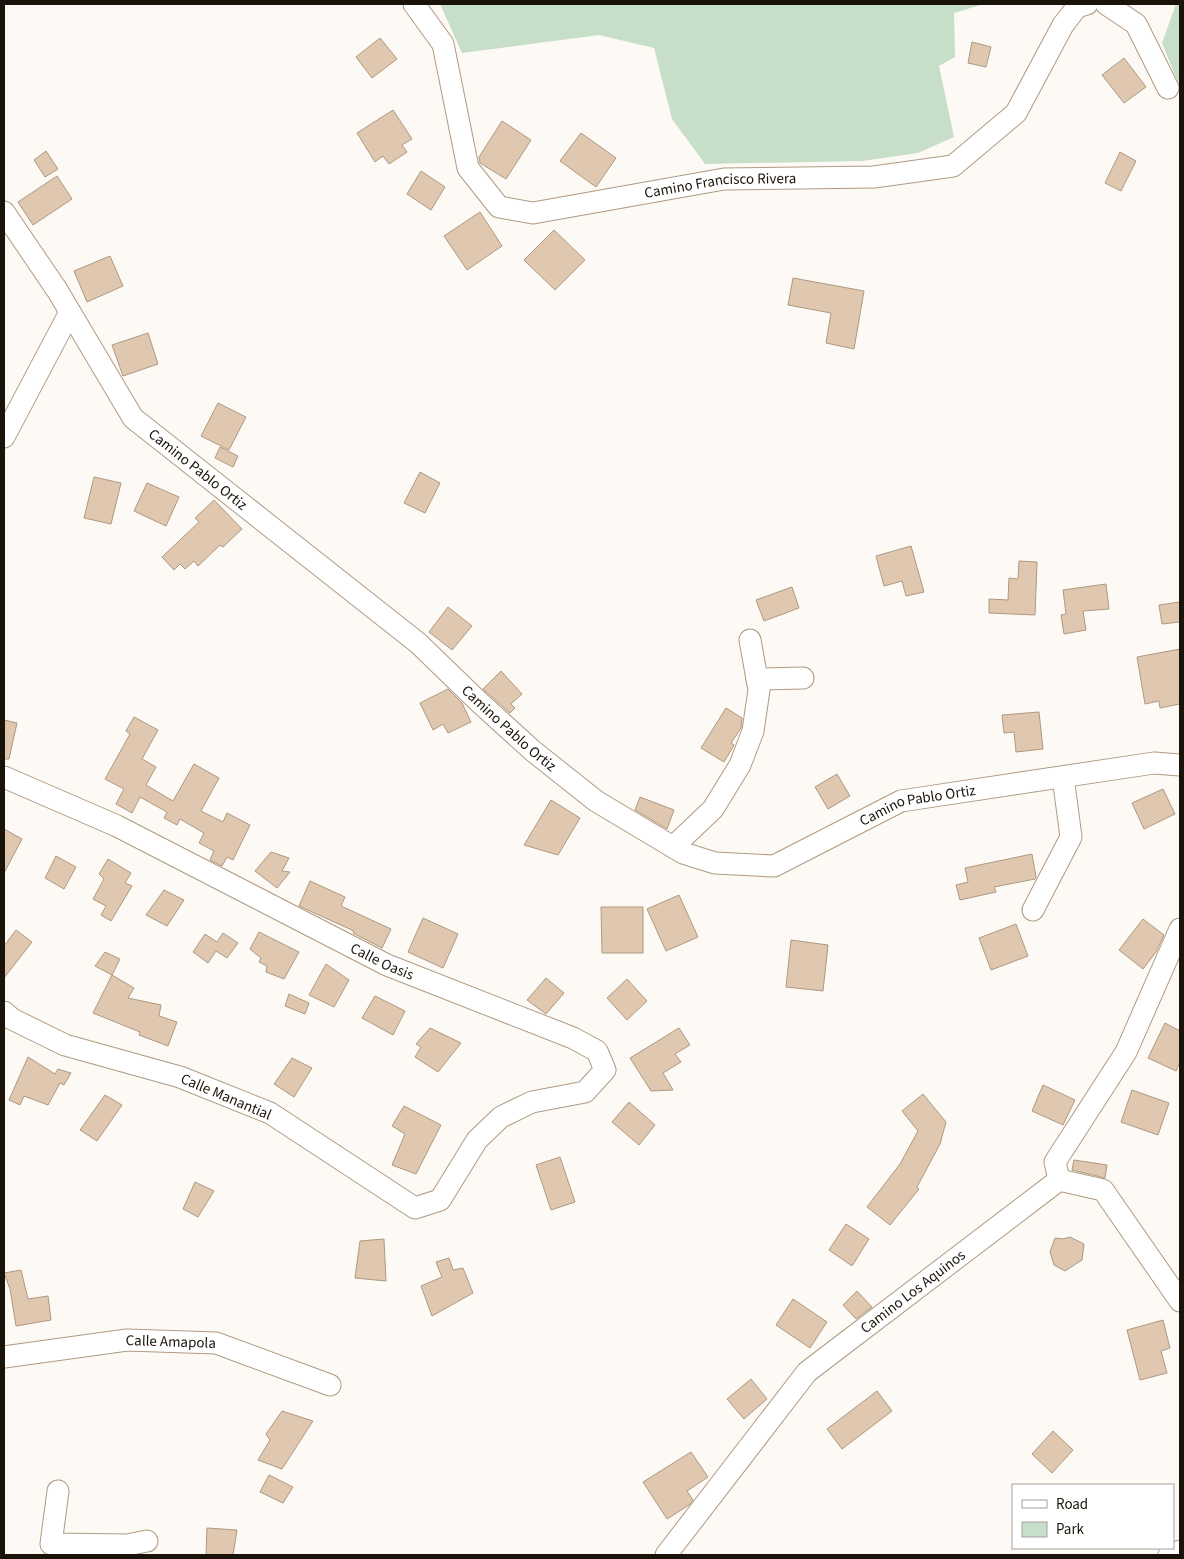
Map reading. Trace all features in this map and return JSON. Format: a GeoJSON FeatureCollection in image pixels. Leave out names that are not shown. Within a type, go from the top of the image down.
{"type":"FeatureCollection","features":[{"type":"Feature","properties":{"kind":"street","name":"Camino Francisco Rivera"},"geometry":{"type":"LineString","coordinates":[[414,4],[443,44],[468,168],[500,207],[532,213],[724,179],[874,177],[954,166],[1016,113],[1063,25],[1078,7],[1087,4]]}},
{"type":"Feature","properties":{"kind":"street"},"geometry":{"type":"LineString","coordinates":[[1106,4],[1136,24],[1168,88]]}},
{"type":"Feature","properties":{"kind":"street","name":"Camino Pablo Ortiz"},"geometry":{"type":"LineString","coordinates":[[4,212],[57,290],[133,418],[418,643],[528,747],[596,801],[683,853],[716,863],[774,866],[901,802],[1154,763],[1180,765]]}},
{"type":"Feature","properties":{"kind":"street"},"geometry":{"type":"LineString","coordinates":[[4,437],[70,312]]}},
{"type":"Feature","properties":{"kind":"street"},"geometry":{"type":"LineString","coordinates":[[673,847],[712,809],[740,764],[753,730],[759,690],[750,640]]}},
{"type":"Feature","properties":{"kind":"street"},"geometry":{"type":"LineString","coordinates":[[757,679],[803,678]]}},
{"type":"Feature","properties":{"kind":"street","name":"Calle Oasis"},"geometry":{"type":"LineString","coordinates":[[4,777],[117,826],[387,965],[573,1038],[597,1051],[605,1070],[585,1092],[532,1102],[501,1118],[477,1140],[468,1154]]}},
{"type":"Feature","properties":{"kind":"street"},"geometry":{"type":"LineString","coordinates":[[1033,910],[1071,838],[1063,777]]}},
{"type":"Feature","properties":{"kind":"street"},"geometry":{"type":"LineString","coordinates":[[1180,929],[1126,1052],[1055,1162],[1059,1180],[1103,1190],[1180,1301]]}},
{"type":"Feature","properties":{"kind":"street","name":"Calle Manantial"},"geometry":{"type":"LineString","coordinates":[[4,1012],[12,1019],[65,1045],[180,1077],[270,1113],[415,1208],[440,1200],[468,1154]]}},
{"type":"Feature","properties":{"kind":"street","name":"Camino Los Aquinos"},"geometry":{"type":"LineString","coordinates":[[666,1555],[807,1372],[1059,1180]]}},
{"type":"Feature","properties":{"kind":"street","name":"Calle Amapola"},"geometry":{"type":"LineString","coordinates":[[4,1357],[127,1340],[216,1343],[330,1385]]}},
{"type":"Feature","properties":{"kind":"street"},"geometry":{"type":"LineString","coordinates":[[58,1490],[49,1549],[127,1545],[147,1541]]}},
{"type":"Feature","properties":{"kind":"street"},"geometry":{"type":"LineString","coordinates":[[1170,1555],[1180,1551]]}},
{"type":"Feature","properties":{"kind":"green space"},"geometry":{"type":"Polygon","coordinates":[[[440,4],[984,4],[954,13],[955,57],[939,66],[954,137],[918,153],[862,161],[705,164],[672,119],[654,48],[599,35],[462,53],[440,4]]]}},
{"type":"Feature","properties":{"kind":"green space"},"geometry":{"type":"Polygon","coordinates":[[[1176,4],[1180,4],[1180,87],[1162,43],[1176,4]]]}},
{"type":"Feature","properties":{"kind":"building"},"geometry":{"type":"Polygon","coordinates":[[[380,38],[397,59],[372,78],[356,57],[380,38]]]}},
{"type":"Feature","properties":{"kind":"building"},"geometry":{"type":"Polygon","coordinates":[[[972,42],[991,47],[986,67],[968,63],[972,42]]]}},
{"type":"Feature","properties":{"kind":"building"},"geometry":{"type":"Polygon","coordinates":[[[1124,58],[1146,87],[1124,103],[1102,75],[1124,58]]]}},
{"type":"Feature","properties":{"kind":"building"},"geometry":{"type":"Polygon","coordinates":[[[393,110],[412,139],[402,145],[407,152],[389,164],[383,156],[375,162],[357,133],[393,110]]]}},
{"type":"Feature","properties":{"kind":"building"},"geometry":{"type":"Polygon","coordinates":[[[502,121],[531,140],[506,179],[480,163],[479,157],[502,121]]]}},
{"type":"Feature","properties":{"kind":"building"},"geometry":{"type":"Polygon","coordinates":[[[581,133],[616,158],[596,187],[560,161],[581,133]]]}},
{"type":"Feature","properties":{"kind":"building"},"geometry":{"type":"Polygon","coordinates":[[[46,151],[58,169],[45,177],[34,160],[46,151]]]}},
{"type":"Feature","properties":{"kind":"building"},"geometry":{"type":"Polygon","coordinates":[[[1120,152],[1136,161],[1121,191],[1105,183],[1120,152]]]}},
{"type":"Feature","properties":{"kind":"building"},"geometry":{"type":"Polygon","coordinates":[[[421,171],[445,187],[431,210],[407,194],[421,171]]]}},
{"type":"Feature","properties":{"kind":"building"},"geometry":{"type":"Polygon","coordinates":[[[57,176],[72,199],[33,225],[18,202],[57,176]]]}},
{"type":"Feature","properties":{"kind":"building"},"geometry":{"type":"Polygon","coordinates":[[[480,212],[502,246],[467,270],[444,236],[480,212]]]}},
{"type":"Feature","properties":{"kind":"building"},"geometry":{"type":"Polygon","coordinates":[[[554,230],[585,260],[555,290],[524,260],[554,230]]]}},
{"type":"Feature","properties":{"kind":"building"},"geometry":{"type":"Polygon","coordinates":[[[110,256],[123,286],[87,302],[74,271],[110,256]]]}},
{"type":"Feature","properties":{"kind":"building"},"geometry":{"type":"Polygon","coordinates":[[[793,278],[864,291],[854,349],[826,343],[831,313],[788,305],[793,278]]]}},
{"type":"Feature","properties":{"kind":"building"},"geometry":{"type":"Polygon","coordinates":[[[148,333],[158,364],[123,376],[112,345],[148,333]]]}},
{"type":"Feature","properties":{"kind":"building"},"geometry":{"type":"Polygon","coordinates":[[[218,403],[246,417],[229,450],[201,436],[218,403]]]}},
{"type":"Feature","properties":{"kind":"building"},"geometry":{"type":"Polygon","coordinates":[[[220,447],[238,456],[233,467],[215,458],[220,447]]]}},
{"type":"Feature","properties":{"kind":"building"},"geometry":{"type":"Polygon","coordinates":[[[420,472],[440,483],[425,513],[404,503],[420,472]]]}},
{"type":"Feature","properties":{"kind":"building"},"geometry":{"type":"Polygon","coordinates":[[[94,477],[121,483],[111,524],[84,518],[94,477]]]}},
{"type":"Feature","properties":{"kind":"building"},"geometry":{"type":"Polygon","coordinates":[[[147,483],[179,497],[166,526],[134,511],[147,483]]]}},
{"type":"Feature","properties":{"kind":"building"},"geometry":{"type":"Polygon","coordinates":[[[214,500],[242,529],[223,547],[220,545],[198,566],[194,561],[185,569],[180,564],[174,570],[162,557],[199,522],[195,518],[214,500]]]}},
{"type":"Feature","properties":{"kind":"building"},"geometry":{"type":"Polygon","coordinates":[[[911,546],[924,592],[906,596],[902,581],[884,586],[876,556],[911,546]]]}},
{"type":"Feature","properties":{"kind":"building"},"geometry":{"type":"Polygon","coordinates":[[[1019,561],[1037,562],[1035,615],[989,613],[989,599],[1008,600],[1009,578],[1018,579],[1019,561]]]}},
{"type":"Feature","properties":{"kind":"building"},"geometry":{"type":"Polygon","coordinates":[[[1106,584],[1109,609],[1083,611],[1086,630],[1064,634],[1061,615],[1066,614],[1063,590],[1106,584]]]}},
{"type":"Feature","properties":{"kind":"building"},"geometry":{"type":"Polygon","coordinates":[[[792,587],[799,608],[764,621],[756,600],[792,587]]]}},
{"type":"Feature","properties":{"kind":"building"},"geometry":{"type":"Polygon","coordinates":[[[1180,602],[1180,622],[1162,624],[1159,605],[1180,602]]]}},
{"type":"Feature","properties":{"kind":"building"},"geometry":{"type":"Polygon","coordinates":[[[448,607],[472,626],[452,650],[429,632],[448,607]]]}},
{"type":"Feature","properties":{"kind":"building"},"geometry":{"type":"Polygon","coordinates":[[[1180,649],[1180,704],[1160,708],[1159,701],[1145,704],[1137,657],[1180,649]]]}},
{"type":"Feature","properties":{"kind":"building"},"geometry":{"type":"Polygon","coordinates":[[[501,671],[522,694],[511,704],[515,708],[510,713],[483,689],[501,671]]]}},
{"type":"Feature","properties":{"kind":"building"},"geometry":{"type":"Polygon","coordinates":[[[448,689],[462,703],[471,722],[448,733],[443,724],[433,730],[420,703],[448,689]]]}},
{"type":"Feature","properties":{"kind":"building"},"geometry":{"type":"Polygon","coordinates":[[[726,708],[742,718],[741,728],[731,743],[734,745],[724,762],[701,748],[726,708]]]}},
{"type":"Feature","properties":{"kind":"building"},"geometry":{"type":"Polygon","coordinates":[[[1039,712],[1043,749],[1016,752],[1014,732],[1004,733],[1002,715],[1039,712]]]}},
{"type":"Feature","properties":{"kind":"building"},"geometry":{"type":"Polygon","coordinates":[[[134,717],[158,730],[142,759],[156,767],[146,785],[173,801],[194,764],[219,778],[201,811],[223,822],[227,813],[250,825],[233,860],[227,857],[222,866],[210,860],[214,851],[199,843],[204,833],[180,819],[177,825],[164,818],[167,812],[140,797],[132,813],[116,804],[124,789],[105,779],[130,734],[126,731],[134,717]]]}},
{"type":"Feature","properties":{"kind":"building"},"geometry":{"type":"Polygon","coordinates":[[[4,720],[17,723],[9,759],[4,759],[4,720]]]}},
{"type":"Feature","properties":{"kind":"building"},"geometry":{"type":"Polygon","coordinates":[[[837,774],[850,796],[828,809],[815,787],[837,774]]]}},
{"type":"Feature","properties":{"kind":"building"},"geometry":{"type":"Polygon","coordinates":[[[1163,789],[1175,814],[1144,829],[1132,803],[1163,789]]]}},
{"type":"Feature","properties":{"kind":"building"},"geometry":{"type":"Polygon","coordinates":[[[640,797],[674,810],[667,829],[635,810],[640,797]]]}},
{"type":"Feature","properties":{"kind":"building"},"geometry":{"type":"Polygon","coordinates":[[[551,800],[580,818],[558,855],[524,845],[551,800]]]}},
{"type":"Feature","properties":{"kind":"building"},"geometry":{"type":"Polygon","coordinates":[[[4,829],[22,839],[4,873],[4,829]]]}},
{"type":"Feature","properties":{"kind":"building"},"geometry":{"type":"Polygon","coordinates":[[[271,852],[289,858],[282,871],[290,872],[277,888],[255,871],[271,852]]]}},
{"type":"Feature","properties":{"kind":"building"},"geometry":{"type":"Polygon","coordinates":[[[1032,854],[1035,879],[994,887],[996,892],[960,900],[956,885],[968,882],[965,868],[1032,854]]]}},
{"type":"Feature","properties":{"kind":"building"},"geometry":{"type":"Polygon","coordinates":[[[56,856],[76,867],[64,889],[45,878],[56,856]]]}},
{"type":"Feature","properties":{"kind":"building"},"geometry":{"type":"Polygon","coordinates":[[[108,859],[131,873],[125,883],[132,886],[111,921],[101,915],[106,906],[93,899],[104,879],[99,874],[108,859]]]}},
{"type":"Feature","properties":{"kind":"building"},"geometry":{"type":"Polygon","coordinates":[[[310,881],[345,897],[341,906],[391,929],[382,948],[353,933],[354,931],[299,906],[310,881]]]}},
{"type":"Feature","properties":{"kind":"building"},"geometry":{"type":"Polygon","coordinates":[[[164,890],[184,900],[167,926],[146,915],[164,890]]]}},
{"type":"Feature","properties":{"kind":"building"},"geometry":{"type":"Polygon","coordinates":[[[679,895],[698,937],[666,951],[647,909],[679,895]]]}},
{"type":"Feature","properties":{"kind":"building"},"geometry":{"type":"Polygon","coordinates":[[[601,907],[643,907],[643,953],[602,953],[601,907]]]}},
{"type":"Feature","properties":{"kind":"building"},"geometry":{"type":"Polygon","coordinates":[[[423,918],[458,934],[443,968],[408,952],[423,918]]]}},
{"type":"Feature","properties":{"kind":"building"},"geometry":{"type":"Polygon","coordinates":[[[1143,919],[1164,935],[1156,952],[1143,969],[1119,950],[1143,919]]]}},
{"type":"Feature","properties":{"kind":"building"},"geometry":{"type":"Polygon","coordinates":[[[1016,924],[1028,956],[991,970],[979,938],[1016,924]]]}},
{"type":"Feature","properties":{"kind":"building"},"geometry":{"type":"Polygon","coordinates":[[[16,930],[32,942],[4,978],[4,946],[16,930]]]}},
{"type":"Feature","properties":{"kind":"building"},"geometry":{"type":"Polygon","coordinates":[[[259,932],[299,952],[284,979],[266,972],[267,966],[259,962],[261,958],[250,949],[259,932]]]}},
{"type":"Feature","properties":{"kind":"building"},"geometry":{"type":"Polygon","coordinates":[[[223,933],[238,943],[227,958],[216,951],[208,963],[193,952],[205,934],[217,942],[223,933]]]}},
{"type":"Feature","properties":{"kind":"building"},"geometry":{"type":"Polygon","coordinates":[[[791,940],[828,945],[823,991],[786,987],[791,940]]]}},
{"type":"Feature","properties":{"kind":"building"},"geometry":{"type":"Polygon","coordinates":[[[105,952],[120,959],[112,975],[95,966],[105,952]]]}},
{"type":"Feature","properties":{"kind":"building"},"geometry":{"type":"Polygon","coordinates":[[[326,964],[349,980],[334,1007],[309,995],[326,964]]]}},
{"type":"Feature","properties":{"kind":"building"},"geometry":{"type":"Polygon","coordinates":[[[112,975],[134,988],[128,998],[161,1005],[159,1016],[177,1022],[168,1046],[139,1035],[140,1032],[93,1013],[112,975]]]}},
{"type":"Feature","properties":{"kind":"building"},"geometry":{"type":"Polygon","coordinates":[[[546,978],[564,993],[546,1014],[527,1000],[546,978]]]}},
{"type":"Feature","properties":{"kind":"building"},"geometry":{"type":"Polygon","coordinates":[[[627,979],[647,1001],[627,1020],[607,998],[627,979]]]}},
{"type":"Feature","properties":{"kind":"building"},"geometry":{"type":"Polygon","coordinates":[[[289,994],[309,1003],[305,1014],[285,1006],[289,994]]]}},
{"type":"Feature","properties":{"kind":"building"},"geometry":{"type":"Polygon","coordinates":[[[375,996],[405,1011],[393,1035],[362,1018],[375,996]]]}},
{"type":"Feature","properties":{"kind":"building"},"geometry":{"type":"Polygon","coordinates":[[[1165,1023],[1180,1031],[1180,1062],[1176,1071],[1148,1058],[1165,1023]]]}},
{"type":"Feature","properties":{"kind":"building"},"geometry":{"type":"Polygon","coordinates":[[[430,1028],[461,1043],[438,1072],[415,1057],[421,1047],[416,1044],[430,1028]]]}},
{"type":"Feature","properties":{"kind":"building"},"geometry":{"type":"Polygon","coordinates":[[[679,1028],[690,1045],[675,1054],[681,1062],[663,1073],[673,1090],[651,1091],[630,1058],[679,1028]]]}},
{"type":"Feature","properties":{"kind":"building"},"geometry":{"type":"Polygon","coordinates":[[[28,1057],[55,1074],[58,1069],[71,1073],[64,1085],[60,1083],[48,1105],[24,1096],[20,1105],[9,1100],[28,1057]]]}},
{"type":"Feature","properties":{"kind":"building"},"geometry":{"type":"Polygon","coordinates":[[[292,1058],[312,1068],[294,1097],[274,1084],[292,1058]]]}},
{"type":"Feature","properties":{"kind":"building"},"geometry":{"type":"Polygon","coordinates":[[[1043,1085],[1075,1100],[1063,1125],[1032,1111],[1043,1085]]]}},
{"type":"Feature","properties":{"kind":"building"},"geometry":{"type":"Polygon","coordinates":[[[1132,1090],[1169,1103],[1158,1135],[1121,1122],[1132,1090]]]}},
{"type":"Feature","properties":{"kind":"building"},"geometry":{"type":"Polygon","coordinates":[[[923,1094],[946,1122],[940,1144],[917,1187],[919,1189],[890,1225],[867,1207],[900,1164],[918,1131],[902,1111],[923,1094]]]}},
{"type":"Feature","properties":{"kind":"building"},"geometry":{"type":"Polygon","coordinates":[[[105,1095],[122,1105],[97,1141],[80,1130],[105,1095]]]}},
{"type":"Feature","properties":{"kind":"building"},"geometry":{"type":"Polygon","coordinates":[[[629,1102],[655,1125],[639,1145],[612,1122],[629,1102]]]}},
{"type":"Feature","properties":{"kind":"building"},"geometry":{"type":"Polygon","coordinates":[[[404,1106],[441,1125],[416,1174],[392,1165],[405,1134],[392,1126],[404,1106]]]}},
{"type":"Feature","properties":{"kind":"building"},"geometry":{"type":"Polygon","coordinates":[[[560,1157],[575,1202],[551,1210],[536,1165],[560,1157]]]}},
{"type":"Feature","properties":{"kind":"building"},"geometry":{"type":"Polygon","coordinates":[[[1074,1160],[1107,1165],[1105,1178],[1072,1170],[1074,1160]]]}},
{"type":"Feature","properties":{"kind":"building"},"geometry":{"type":"Polygon","coordinates":[[[195,1182],[214,1191],[198,1217],[183,1209],[195,1182]]]}},
{"type":"Feature","properties":{"kind":"building"},"geometry":{"type":"Polygon","coordinates":[[[846,1224],[869,1239],[852,1266],[829,1250],[846,1224]]]}},
{"type":"Feature","properties":{"kind":"building"},"geometry":{"type":"Polygon","coordinates":[[[1070,1237],[1084,1244],[1082,1260],[1065,1271],[1054,1265],[1050,1252],[1055,1238],[1063,1239],[1070,1237]]]}},
{"type":"Feature","properties":{"kind":"building"},"geometry":{"type":"Polygon","coordinates":[[[384,1239],[386,1281],[355,1278],[360,1241],[384,1239]]]}},
{"type":"Feature","properties":{"kind":"building"},"geometry":{"type":"Polygon","coordinates":[[[449,1258],[453,1270],[463,1268],[473,1293],[432,1316],[421,1286],[442,1277],[436,1262],[449,1258]]]}},
{"type":"Feature","properties":{"kind":"building"},"geometry":{"type":"Polygon","coordinates":[[[21,1270],[28,1299],[48,1296],[51,1320],[16,1326],[10,1289],[4,1273],[21,1270]]]}},
{"type":"Feature","properties":{"kind":"building"},"geometry":{"type":"Polygon","coordinates":[[[857,1291],[872,1307],[856,1319],[843,1305],[857,1291]]]}},
{"type":"Feature","properties":{"kind":"building"},"geometry":{"type":"Polygon","coordinates":[[[793,1299],[827,1322],[810,1348],[776,1325],[793,1299]]]}},
{"type":"Feature","properties":{"kind":"building"},"geometry":{"type":"Polygon","coordinates":[[[1163,1320],[1170,1348],[1161,1351],[1167,1373],[1140,1380],[1127,1330],[1163,1320]]]}},
{"type":"Feature","properties":{"kind":"building"},"geometry":{"type":"Polygon","coordinates":[[[751,1379],[767,1399],[744,1419],[727,1399],[751,1379]]]}},
{"type":"Feature","properties":{"kind":"building"},"geometry":{"type":"Polygon","coordinates":[[[877,1391],[892,1411],[842,1449],[827,1429],[877,1391]]]}},
{"type":"Feature","properties":{"kind":"building"},"geometry":{"type":"Polygon","coordinates":[[[282,1411],[313,1421],[282,1469],[258,1460],[270,1440],[266,1434],[282,1411]]]}},
{"type":"Feature","properties":{"kind":"building"},"geometry":{"type":"Polygon","coordinates":[[[1053,1431],[1073,1450],[1052,1473],[1032,1454],[1053,1431]]]}},
{"type":"Feature","properties":{"kind":"building"},"geometry":{"type":"Polygon","coordinates":[[[691,1452],[708,1477],[687,1491],[693,1500],[689,1505],[667,1519],[643,1482],[691,1452]]]}},
{"type":"Feature","properties":{"kind":"building"},"geometry":{"type":"Polygon","coordinates":[[[269,1475],[293,1487],[283,1503],[260,1492],[269,1475]]]}},
{"type":"Feature","properties":{"kind":"building"},"geometry":{"type":"Polygon","coordinates":[[[207,1528],[237,1530],[233,1555],[206,1555],[207,1528]]]}}]}
